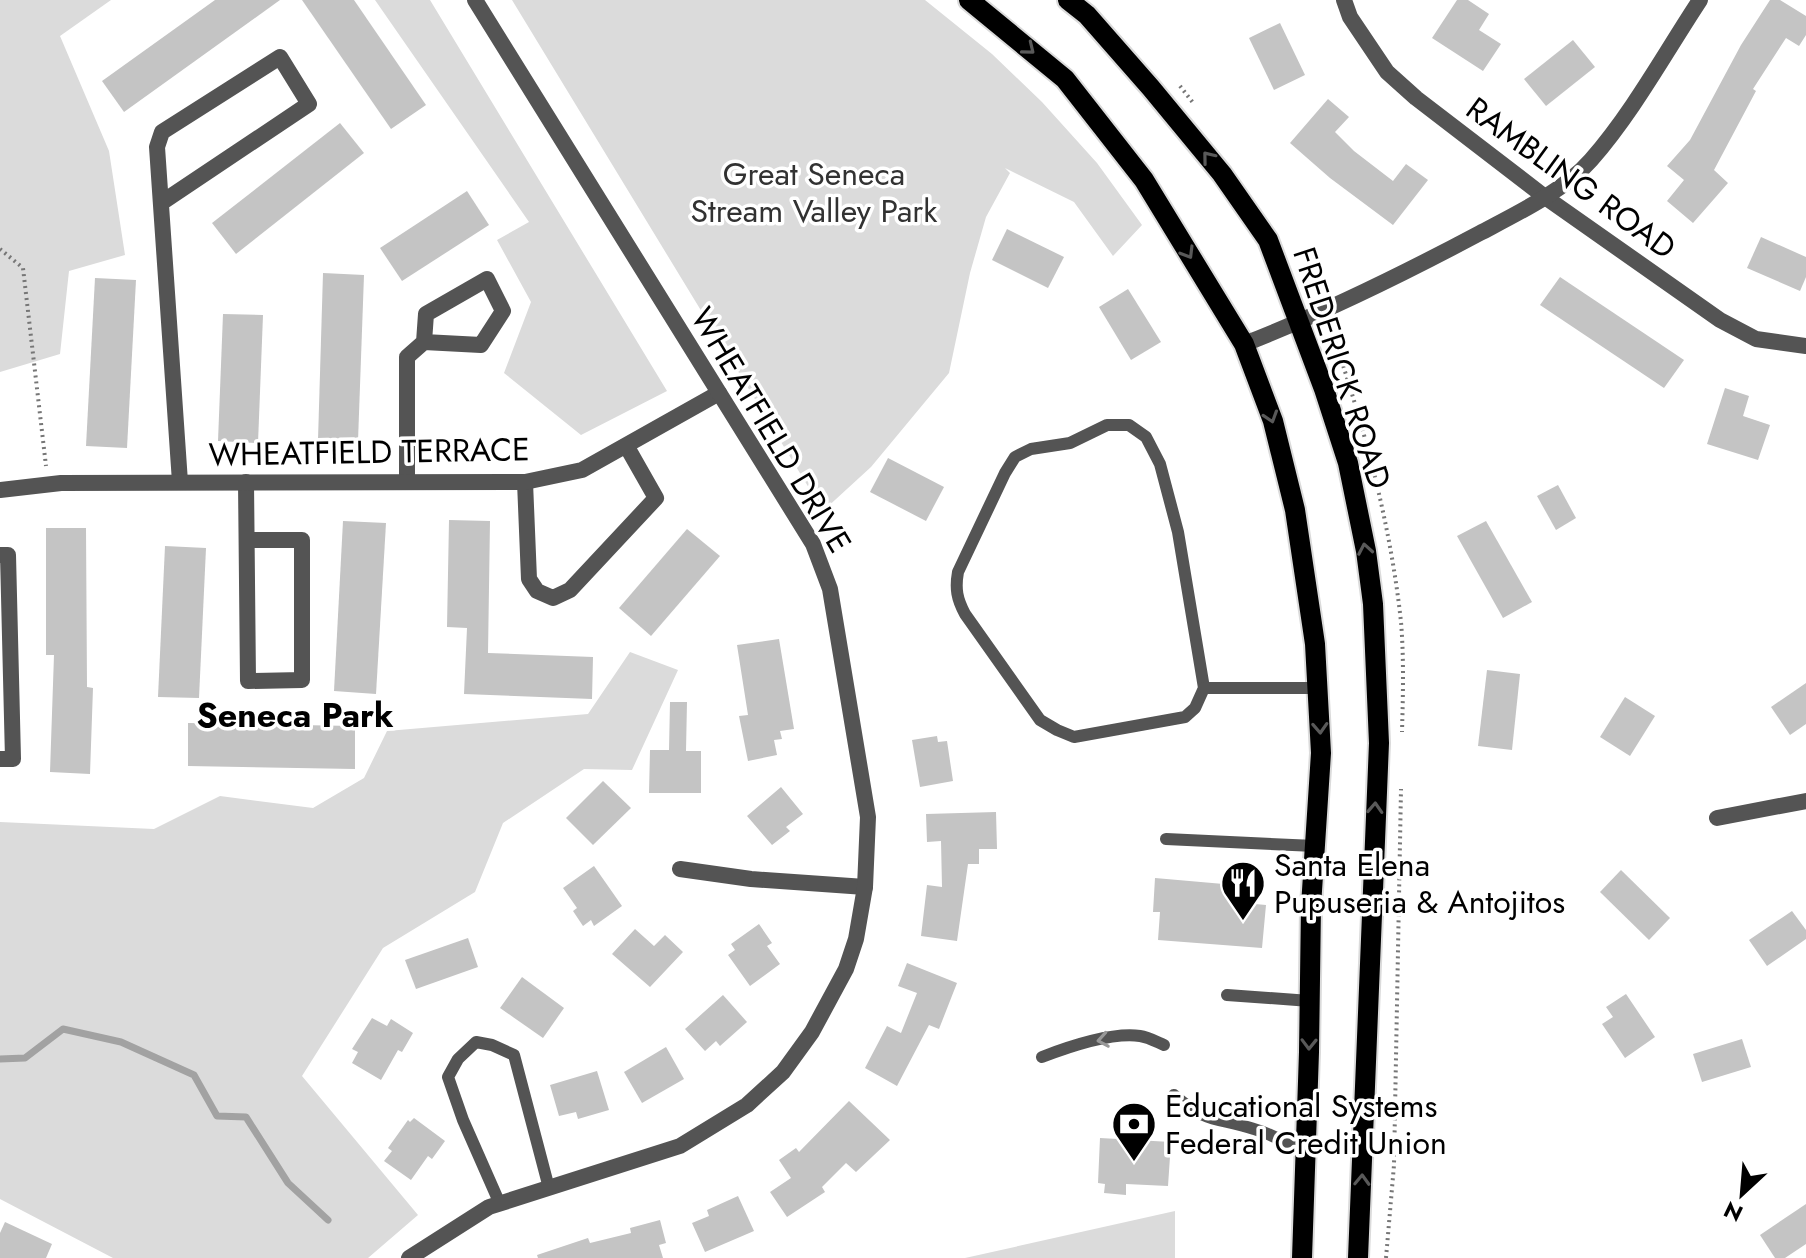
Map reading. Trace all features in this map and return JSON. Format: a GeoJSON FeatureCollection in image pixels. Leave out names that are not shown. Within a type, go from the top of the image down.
{"type":"FeatureCollection","features":[{"type":"Feature","properties":{"kind":"main road"},"geometry":{"type":"LineString","coordinates":[[969,0],[1065,79],[1144,180],[1244,344],[1273,421],[1295,510],[1315,644],[1321,753],[1311,906],[1302,1258]]}},
{"type":"Feature","properties":{"kind":"main road","name":"FREDERICK ROAD"},"geometry":{"type":"LineString","coordinates":[[1068,0],[1087,15],[1222,174],[1268,240],[1348,463],[1366,551],[1376,647],[1379,743],[1358,1258]]}},
{"type":"Feature","properties":{"kind":"street","name":"WHEATFIELD DRIVE"},"geometry":{"type":"LineString","coordinates":[[409,1258],[489,1207],[680,1146],[747,1105],[783,1072],[812,1032],[846,969],[856,939],[865,887],[868,817],[830,589],[813,544],[475,0]]}},
{"type":"Feature","properties":{"kind":"street","name":"RAMBLING ROAD"},"geometry":{"type":"LineString","coordinates":[[1344,0],[1350,17],[1387,72],[1545,197],[1720,320],[1756,339],[1806,346]]}},
{"type":"Feature","properties":{"kind":"street"},"geometry":{"type":"LineString","coordinates":[[1244,344],[1298,323],[1436,256],[1545,197],[1589,162],[1622,119],[1700,0]]}},
{"type":"Feature","properties":{"kind":"street"},"geometry":{"type":"LineString","coordinates":[[161,203],[309,104],[280,57],[162,132],[157,147],[180,482]]}},
{"type":"Feature","properties":{"kind":"street"},"geometry":{"type":"LineString","coordinates":[[407,482],[407,357],[424,342],[481,345],[503,311],[487,279],[426,314],[424,342]]}},
{"type":"Feature","properties":{"kind":"street","name":"WHEATFIELD TERRACE"},"geometry":{"type":"LineString","coordinates":[[0,490],[48,484],[525,482],[582,470],[719,393]]}},
{"type":"Feature","properties":{"kind":"street"},"geometry":{"type":"LineString","coordinates":[[525,482],[529,579],[537,591],[553,598],[570,590],[656,498],[627,447]]}},
{"type":"Feature","properties":{"kind":"street"},"geometry":{"type":"LineString","coordinates":[[246,482],[248,681],[302,680],[302,540],[247,540]]}},
{"type":"Feature","properties":{"kind":"street"},"geometry":{"type":"LineString","coordinates":[[0,555],[8,555],[13,759],[0,759]]}},
{"type":"Feature","properties":{"kind":"street"},"geometry":{"type":"LineString","coordinates":[[1717,818],[1806,801]]}},
{"type":"Feature","properties":{"kind":"street"},"geometry":{"type":"LineString","coordinates":[[680,869],[751,879],[865,887]]}},
{"type":"Feature","properties":{"kind":"lane"},"geometry":{"type":"LineString","coordinates":[[1107,425],[1129,425],[1146,437],[1160,464],[1178,532],[1204,688],[1195,708],[1185,717],[1098,735],[1074,737],[1040,720],[957,598],[958,572],[1015,457],[1031,449],[1070,443],[1107,425]]}},
{"type":"Feature","properties":{"kind":"lane"},"geometry":{"type":"LineString","coordinates":[[1204,688],[1317,688]]}},
{"type":"Feature","properties":{"kind":"lane"},"geometry":{"type":"LineString","coordinates":[[1166,839],[1315,846]]}},
{"type":"Feature","properties":{"kind":"lane"},"geometry":{"type":"LineString","coordinates":[[1227,995],[1310,1001]]}},
{"type":"Feature","properties":{"kind":"lane"},"geometry":{"type":"LineString","coordinates":[[1042,1057],[1068,1047],[1124,1036],[1142,1036],[1164,1045]]}},
{"type":"Feature","properties":{"kind":"lane"},"geometry":{"type":"LineString","coordinates":[[500,1204],[448,1077],[458,1059],[476,1042],[514,1055],[549,1188]]}},
{"type":"Feature","properties":{"kind":"lane"},"geometry":{"type":"LineString","coordinates":[[1174,1095],[1194,1112],[1211,1120],[1262,1132],[1305,1154]]}},
{"type":"Feature","properties":{"kind":"path"},"geometry":{"type":"LineString","coordinates":[[1178,84],[1197,108]]}},
{"type":"Feature","properties":{"kind":"path"},"geometry":{"type":"LineString","coordinates":[[0,249],[23,268],[48,484]]}},
{"type":"Feature","properties":{"kind":"path"},"geometry":{"type":"LineString","coordinates":[[1324,308],[1377,478],[1392,558],[1401,625],[1401,743]]}},
{"type":"Feature","properties":{"kind":"path"},"geometry":{"type":"LineString","coordinates":[[1386,1258],[1394,1165],[1401,788]]}},
{"type":"Feature","properties":{"kind":"green space"},"geometry":{"type":"Polygon","coordinates":[[[0,0],[111,0],[60,36],[109,151],[125,255],[69,271],[60,354],[0,372],[0,0]]]}},
{"type":"Feature","properties":{"kind":"green space"},"geometry":{"type":"Polygon","coordinates":[[[375,0],[430,0],[667,391],[581,435],[504,373],[531,302],[497,240],[529,222],[375,0]]]}},
{"type":"Feature","properties":{"kind":"green space","name":"Great Seneca Stream Valley Park"},"geometry":{"type":"Polygon","coordinates":[[[512,0],[925,0],[992,54],[1042,102],[1097,163],[1142,225],[1113,256],[1074,202],[1005,168],[1010,173],[986,217],[970,273],[949,373],[871,467],[823,511],[512,0]]]}},
{"type":"Feature","properties":{"kind":"green space"},"geometry":{"type":"Polygon","coordinates":[[[630,652],[678,670],[632,770],[584,769],[503,823],[475,892],[383,948],[302,1076],[418,1215],[368,1258],[113,1258],[0,1199],[0,822],[154,829],[220,796],[313,808],[364,778],[387,731],[588,714],[630,652]]]}},
{"type":"Feature","properties":{"kind":"green space"},"geometry":{"type":"Polygon","coordinates":[[[1175,1211],[1175,1258],[965,1258],[1175,1211]]]}},
{"type":"Feature","properties":{"kind":"building"},"geometry":{"type":"Polygon","coordinates":[[[215,0],[280,0],[124,112],[102,81],[215,0]]]}},
{"type":"Feature","properties":{"kind":"building"},"geometry":{"type":"Polygon","coordinates":[[[302,0],[354,0],[426,105],[391,129],[302,0]]]}},
{"type":"Feature","properties":{"kind":"building"},"geometry":{"type":"Polygon","coordinates":[[[1457,0],[1468,0],[1489,14],[1479,30],[1501,44],[1483,71],[1432,38],[1457,0]]]}},
{"type":"Feature","properties":{"kind":"building"},"geometry":{"type":"Polygon","coordinates":[[[1770,0],[1780,0],[1806,16],[1806,35],[1799,46],[1786,38],[1753,89],[1756,91],[1714,170],[1728,183],[1693,223],[1667,201],[1684,180],[1667,166],[1690,140],[1741,45],[1770,0]]]}},
{"type":"Feature","properties":{"kind":"building"},"geometry":{"type":"Polygon","coordinates":[[[1280,23],[1305,75],[1274,90],[1249,38],[1280,23]]]}},
{"type":"Feature","properties":{"kind":"building"},"geometry":{"type":"Polygon","coordinates":[[[1573,40],[1595,67],[1546,106],[1524,79],[1573,40]]]}},
{"type":"Feature","properties":{"kind":"building"},"geometry":{"type":"Polygon","coordinates":[[[1328,99],[1349,117],[1335,132],[1354,151],[1393,181],[1406,164],[1428,180],[1393,225],[1330,178],[1290,143],[1328,99]]]}},
{"type":"Feature","properties":{"kind":"building"},"geometry":{"type":"Polygon","coordinates":[[[340,123],[364,153],[236,254],[212,223],[340,123]]]}},
{"type":"Feature","properties":{"kind":"building"},"geometry":{"type":"Polygon","coordinates":[[[467,191],[489,225],[402,281],[380,248],[467,191]]]}},
{"type":"Feature","properties":{"kind":"building"},"geometry":{"type":"Polygon","coordinates":[[[1007,229],[1064,257],[1048,288],[992,260],[1007,229]]]}},
{"type":"Feature","properties":{"kind":"building"},"geometry":{"type":"Polygon","coordinates":[[[1761,237],[1806,257],[1806,277],[1800,291],[1747,268],[1761,237]]]}},
{"type":"Feature","properties":{"kind":"building"},"geometry":{"type":"Polygon","coordinates":[[[323,273],[364,275],[358,441],[318,440],[323,273]]]}},
{"type":"Feature","properties":{"kind":"building"},"geometry":{"type":"Polygon","coordinates":[[[1560,277],[1684,360],[1664,388],[1540,305],[1560,277]]]}},
{"type":"Feature","properties":{"kind":"building"},"geometry":{"type":"Polygon","coordinates":[[[95,278],[136,280],[127,448],[86,446],[95,278]]]}},
{"type":"Feature","properties":{"kind":"building"},"geometry":{"type":"Polygon","coordinates":[[[1128,289],[1161,342],[1131,360],[1099,307],[1128,289]]]}},
{"type":"Feature","properties":{"kind":"building"},"geometry":{"type":"Polygon","coordinates":[[[223,314],[263,315],[258,443],[218,441],[223,314]]]}},
{"type":"Feature","properties":{"kind":"building"},"geometry":{"type":"Polygon","coordinates":[[[1725,388],[1749,396],[1743,416],[1770,425],[1758,460],[1707,444],[1725,388]]]}},
{"type":"Feature","properties":{"kind":"building"},"geometry":{"type":"Polygon","coordinates":[[[888,458],[944,487],[926,521],[870,492],[888,458]]]}},
{"type":"Feature","properties":{"kind":"building"},"geometry":{"type":"Polygon","coordinates":[[[1558,485],[1576,518],[1556,530],[1537,496],[1558,485]]]}},
{"type":"Feature","properties":{"kind":"building"},"geometry":{"type":"Polygon","coordinates":[[[449,520],[490,521],[488,653],[593,657],[592,699],[464,694],[467,628],[447,627],[449,520]]]}},
{"type":"Feature","properties":{"kind":"building"},"geometry":{"type":"Polygon","coordinates":[[[343,521],[386,523],[376,694],[334,691],[343,521]]]}},
{"type":"Feature","properties":{"kind":"building"},"geometry":{"type":"Polygon","coordinates":[[[1486,521],[1532,602],[1503,618],[1457,536],[1486,521]]]}},
{"type":"Feature","properties":{"kind":"building"},"geometry":{"type":"Polygon","coordinates":[[[46,528],[86,528],[87,687],[93,688],[90,774],[50,772],[54,655],[46,655],[46,528]]]}},
{"type":"Feature","properties":{"kind":"building"},"geometry":{"type":"Polygon","coordinates":[[[687,529],[720,556],[651,636],[619,608],[687,529]]]}},
{"type":"Feature","properties":{"kind":"building"},"geometry":{"type":"Polygon","coordinates":[[[165,546],[206,548],[199,698],[158,697],[165,546]]]}},
{"type":"Feature","properties":{"kind":"building"},"geometry":{"type":"Polygon","coordinates":[[[779,639],[794,729],[780,731],[782,739],[774,740],[777,755],[748,761],[739,716],[748,715],[737,645],[779,639]]]}},
{"type":"Feature","properties":{"kind":"building"},"geometry":{"type":"Polygon","coordinates":[[[1487,670],[1520,674],[1512,750],[1478,746],[1487,670]]]}},
{"type":"Feature","properties":{"kind":"building"},"geometry":{"type":"Polygon","coordinates":[[[1806,683],[1806,724],[1790,735],[1771,707],[1806,683]]]}},
{"type":"Feature","properties":{"kind":"building"},"geometry":{"type":"Polygon","coordinates":[[[1625,697],[1655,716],[1630,756],[1600,737],[1625,697]]]}},
{"type":"Feature","properties":{"kind":"building"},"geometry":{"type":"Polygon","coordinates":[[[670,702],[687,702],[686,751],[701,751],[701,793],[649,793],[650,750],[669,750],[670,702]]]}},
{"type":"Feature","properties":{"kind":"building"},"geometry":{"type":"Polygon","coordinates":[[[188,723],[355,726],[355,769],[188,766],[188,723]]]}},
{"type":"Feature","properties":{"kind":"building"},"geometry":{"type":"Polygon","coordinates":[[[937,736],[938,742],[947,741],[953,781],[920,787],[912,740],[937,736]]]}},
{"type":"Feature","properties":{"kind":"building"},"geometry":{"type":"Polygon","coordinates":[[[603,781],[631,808],[593,845],[566,818],[603,781]]]}},
{"type":"Feature","properties":{"kind":"building"},"geometry":{"type":"Polygon","coordinates":[[[781,787],[803,814],[786,827],[790,831],[772,845],[747,816],[781,787]]]}},
{"type":"Feature","properties":{"kind":"building"},"geometry":{"type":"Polygon","coordinates":[[[996,812],[997,849],[979,849],[979,864],[968,864],[957,941],[921,936],[927,885],[942,887],[941,841],[927,842],[926,814],[996,812]]]}},
{"type":"Feature","properties":{"kind":"building"},"geometry":{"type":"Polygon","coordinates":[[[594,866],[622,906],[594,926],[591,920],[583,926],[573,911],[577,908],[563,888],[594,866]]]}},
{"type":"Feature","properties":{"kind":"building"},"geometry":{"type":"Polygon","coordinates":[[[1621,870],[1670,918],[1649,940],[1600,892],[1621,870]]]}},
{"type":"Feature","properties":{"kind":"building"},"geometry":{"type":"Polygon","coordinates":[[[1155,878],[1235,885],[1234,902],[1266,905],[1262,948],[1158,940],[1160,912],[1153,912],[1155,878]]]}},
{"type":"Feature","properties":{"kind":"building"},"geometry":{"type":"Polygon","coordinates":[[[1792,911],[1806,930],[1806,939],[1767,966],[1749,940],[1792,911]]]}},
{"type":"Feature","properties":{"kind":"building"},"geometry":{"type":"Polygon","coordinates":[[[759,924],[772,943],[767,946],[780,964],[750,986],[728,955],[735,950],[731,944],[759,924]]]}},
{"type":"Feature","properties":{"kind":"building"},"geometry":{"type":"Polygon","coordinates":[[[635,929],[654,946],[665,935],[683,952],[650,987],[612,954],[635,929]]]}},
{"type":"Feature","properties":{"kind":"building"},"geometry":{"type":"Polygon","coordinates":[[[468,938],[478,967],[416,989],[405,960],[468,938]]]}},
{"type":"Feature","properties":{"kind":"building"},"geometry":{"type":"Polygon","coordinates":[[[907,963],[957,983],[939,1029],[929,1025],[897,1086],[865,1068],[887,1026],[901,1033],[917,993],[898,986],[907,963]]]}},
{"type":"Feature","properties":{"kind":"building"},"geometry":{"type":"Polygon","coordinates":[[[522,977],[564,1008],[543,1038],[500,1008],[522,977]]]}},
{"type":"Feature","properties":{"kind":"building"},"geometry":{"type":"Polygon","coordinates":[[[1626,994],[1655,1037],[1625,1058],[1602,1024],[1613,1017],[1606,1007],[1626,994]]]}},
{"type":"Feature","properties":{"kind":"building"},"geometry":{"type":"Polygon","coordinates":[[[723,995],[747,1022],[720,1046],[716,1041],[705,1051],[685,1029],[723,995]]]}},
{"type":"Feature","properties":{"kind":"building"},"geometry":{"type":"Polygon","coordinates":[[[372,1018],[387,1026],[391,1019],[413,1033],[402,1052],[398,1050],[381,1080],[352,1063],[358,1052],[352,1049],[372,1018]]]}},
{"type":"Feature","properties":{"kind":"building"},"geometry":{"type":"Polygon","coordinates":[[[1742,1039],[1751,1067],[1702,1082],[1693,1054],[1742,1039]]]}},
{"type":"Feature","properties":{"kind":"building"},"geometry":{"type":"Polygon","coordinates":[[[666,1047],[684,1079],[642,1103],[624,1072],[666,1047]]]}},
{"type":"Feature","properties":{"kind":"building"},"geometry":{"type":"Polygon","coordinates":[[[597,1071],[609,1110],[578,1119],[576,1112],[559,1116],[550,1085],[597,1071]]]}},
{"type":"Feature","properties":{"kind":"building"},"geometry":{"type":"Polygon","coordinates":[[[849,1101],[890,1140],[856,1172],[846,1163],[822,1187],[825,1192],[787,1217],[770,1192],[791,1178],[779,1160],[796,1148],[799,1152],[849,1101]]]}},
{"type":"Feature","properties":{"kind":"building"},"geometry":{"type":"Polygon","coordinates":[[[414,1118],[445,1141],[432,1159],[428,1156],[411,1180],[384,1161],[392,1151],[388,1148],[408,1120],[410,1122],[414,1118]]]}},
{"type":"Feature","properties":{"kind":"building","name":"Educational Systems Federal Credit Union"},"geometry":{"type":"Polygon","coordinates":[[[1100,1138],[1171,1142],[1168,1186],[1126,1184],[1126,1195],[1104,1193],[1105,1184],[1098,1183],[1100,1138]]]}},
{"type":"Feature","properties":{"kind":"building"},"geometry":{"type":"Polygon","coordinates":[[[738,1196],[754,1231],[705,1252],[692,1223],[709,1216],[707,1210],[738,1196]]]}},
{"type":"Feature","properties":{"kind":"building"},"geometry":{"type":"Polygon","coordinates":[[[1806,1204],[1806,1244],[1785,1258],[1775,1258],[1760,1235],[1806,1204]]]}},
{"type":"Feature","properties":{"kind":"building"},"geometry":{"type":"Polygon","coordinates":[[[660,1220],[666,1243],[659,1245],[663,1258],[538,1258],[537,1255],[588,1238],[590,1243],[631,1233],[630,1228],[660,1220]]]}},
{"type":"Feature","properties":{"kind":"building"},"geometry":{"type":"Polygon","coordinates":[[[5,1222],[52,1244],[46,1258],[0,1258],[0,1233],[5,1222]]]}},
{"type":"Feature","properties":{"kind":"waterway"},"geometry":{"type":"LineString","coordinates":[[0,1059],[25,1058],[63,1029],[121,1042],[194,1075],[217,1116],[246,1117],[288,1183],[328,1220]]}},
{"type":"Feature","properties":{"kind":"place","name":"Santa Elena Pupuseria & Antojitos"},"geometry":{"type":"Point","coordinates":[1243,922]}},
{"type":"Feature","properties":{"kind":"place","name":"Educational Systems Federal Credit Union"},"geometry":{"type":"Point","coordinates":[1134,1163]}},
{"type":"Feature","properties":{"kind":"district","name":"Seneca Park"},"geometry":{"type":"Point","coordinates":[295,715]}}]}
